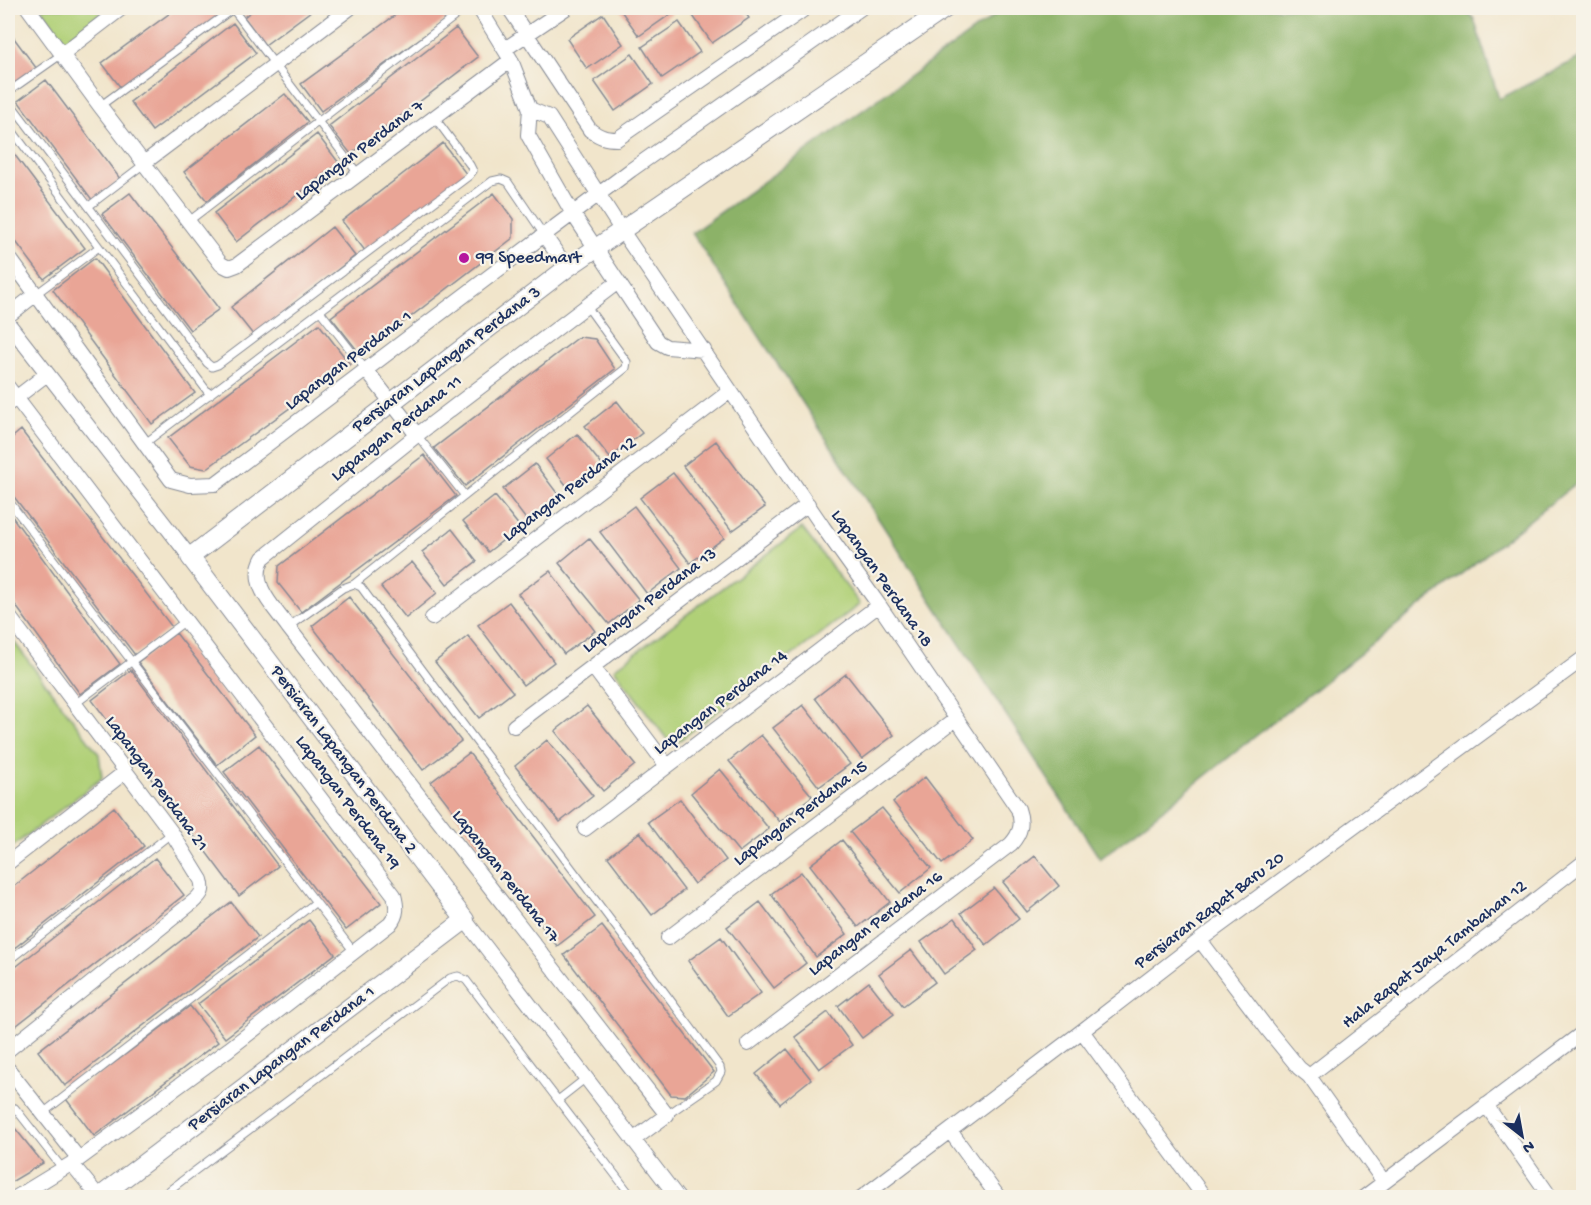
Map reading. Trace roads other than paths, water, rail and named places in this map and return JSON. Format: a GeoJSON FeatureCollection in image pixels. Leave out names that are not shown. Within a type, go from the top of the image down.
{"type":"FeatureCollection","features":[{"type":"Feature","properties":{"kind":"street"},"geometry":{"type":"LineString","coordinates":[[28,8],[189,221]]}},
{"type":"Feature","properties":{"kind":"street"},"geometry":{"type":"LineString","coordinates":[[62,54],[122,8]]}},
{"type":"Feature","properties":{"kind":"street"},"geometry":{"type":"LineString","coordinates":[[144,163],[350,8]]}},
{"type":"Feature","properties":{"kind":"street"},"geometry":{"type":"LineString","coordinates":[[479,8],[508,55],[530,109],[528,135],[595,248],[658,342],[667,346],[704,350]]}},
{"type":"Feature","properties":{"kind":"street"},"geometry":{"type":"LineString","coordinates":[[509,8],[590,130],[606,139],[617,138],[806,8]]}},
{"type":"Feature","properties":{"kind":"street","name":"Lapangan Perdana 7"},"geometry":{"type":"LineString","coordinates":[[189,221],[221,264],[229,268],[237,265],[435,118],[508,55],[527,34],[566,8]]}},
{"type":"Feature","properties":{"kind":"street","name":"Lapangan Perdana 1"},"geometry":{"type":"LineString","coordinates":[[8,256],[171,480],[190,485],[215,484],[598,195],[861,8]]}},
{"type":"Feature","properties":{"kind":"street","name":"Persiaran Lapangan Perdana 3"},"geometry":{"type":"LineString","coordinates":[[190,557],[567,268],[946,8]]}},
{"type":"Feature","properties":{"kind":"street","name":"Lapangan Perdana 18"},"geometry":{"type":"LineString","coordinates":[[530,109],[549,117],[598,195],[730,391],[1018,809],[1022,818],[1021,829]]}},
{"type":"Feature","properties":{"kind":"street"},"geometry":{"type":"LineString","coordinates":[[544,235],[567,268]]}},
{"type":"Feature","properties":{"kind":"street","name":"Lapangan Perdana 11"},"geometry":{"type":"LineString","coordinates":[[288,627],[260,587],[257,568],[263,558],[417,435],[618,282]]}},
{"type":"Feature","properties":{"kind":"street"},"geometry":{"type":"LineString","coordinates":[[8,316],[36,294]]}},
{"type":"Feature","properties":{"kind":"street","name":"Persiaran Lapangan Perdana 2"},"geometry":{"type":"LineString","coordinates":[[8,323],[190,557],[678,1197]]}},
{"type":"Feature","properties":{"kind":"street"},"geometry":{"type":"LineString","coordinates":[[366,370],[417,435]]}},
{"type":"Feature","properties":{"kind":"street"},"geometry":{"type":"LineString","coordinates":[[10,396],[47,374]]}},
{"type":"Feature","properties":{"kind":"street","name":"Lapangan Perdana 12"},"geometry":{"type":"LineString","coordinates":[[432,618],[730,391]]}},
{"type":"Feature","properties":{"kind":"street","name":"Lapangan Perdana 19"},"geometry":{"type":"LineString","coordinates":[[10,396],[187,620],[394,895],[397,906],[396,917],[390,924],[229,1049],[71,1164],[15,1197]]}},
{"type":"Feature","properties":{"kind":"street","name":"Lapangan Perdana 13"},"geometry":{"type":"LineString","coordinates":[[514,726],[808,504]]}},
{"type":"Feature","properties":{"kind":"street","name":"Lapangan Perdana 14"},"geometry":{"type":"LineString","coordinates":[[585,829],[879,605]]}},
{"type":"Feature","properties":{"kind":"street","name":"Lapangan Perdana 21"},"geometry":{"type":"LineString","coordinates":[[8,615],[172,833],[203,887],[202,894],[8,1050]]}},
{"type":"Feature","properties":{"kind":"street","name":"Lapangan Perdana 17"},"geometry":{"type":"LineString","coordinates":[[288,627],[667,1115]]}},
{"type":"Feature","properties":{"kind":"street","name":"Persiaran Rapat Baru 20"},"geometry":{"type":"LineString","coordinates":[[861,1197],[1200,940],[1584,658]]}},
{"type":"Feature","properties":{"kind":"street"},"geometry":{"type":"LineString","coordinates":[[593,667],[667,766]]}},
{"type":"Feature","properties":{"kind":"street","name":"Lapangan Perdana 15"},"geometry":{"type":"LineString","coordinates":[[668,938],[956,720]]}},
{"type":"Feature","properties":{"kind":"street"},"geometry":{"type":"LineString","coordinates":[[8,863],[125,772]]}},
{"type":"Feature","properties":{"kind":"street","name":"Lapangan Perdana 16"},"geometry":{"type":"LineString","coordinates":[[748,1044],[1011,844],[1021,829]]}},
{"type":"Feature","properties":{"kind":"street","name":"Hala Rapat Jaya Tambahan 12"},"geometry":{"type":"LineString","coordinates":[[1309,1076],[1584,862]]}},
{"type":"Feature","properties":{"kind":"street","name":"Persiaran Lapangan Perdana 1"},"geometry":{"type":"LineString","coordinates":[[98,1197],[465,920]]}},
{"type":"Feature","properties":{"kind":"street"},"geometry":{"type":"LineString","coordinates":[[1200,940],[1299,1068],[1309,1076],[1384,1182]]}},
{"type":"Feature","properties":{"kind":"street"},"geometry":{"type":"LineString","coordinates":[[1082,1031],[1205,1197]]}},
{"type":"Feature","properties":{"kind":"street"},"geometry":{"type":"LineString","coordinates":[[1363,1197],[1584,1032]]}},
{"type":"Feature","properties":{"kind":"street"},"geometry":{"type":"LineString","coordinates":[[8,1069],[43,1113],[71,1164],[98,1197]]}},
{"type":"Feature","properties":{"kind":"street"},"geometry":{"type":"LineString","coordinates":[[1486,1105],[1551,1197]]}},
{"type":"Feature","properties":{"kind":"street"},"geometry":{"type":"LineString","coordinates":[[633,1140],[667,1115]]}},
{"type":"Feature","properties":{"kind":"street"},"geometry":{"type":"LineString","coordinates":[[950,1131],[999,1197]]}},
{"type":"Feature","properties":{"kind":"lane"},"geometry":{"type":"LineString","coordinates":[[100,106],[233,8],[359,175]]}},
{"type":"Feature","properties":{"kind":"lane"},"geometry":{"type":"LineString","coordinates":[[189,221],[466,8]]}},
{"type":"Feature","properties":{"kind":"lane"},"geometry":{"type":"LineString","coordinates":[[8,92],[62,54]]}},
{"type":"Feature","properties":{"kind":"lane"},"geometry":{"type":"LineString","coordinates":[[8,100],[212,367],[218,365],[469,176],[473,171],[470,165],[435,118]]}},
{"type":"Feature","properties":{"kind":"lane"},"geometry":{"type":"LineString","coordinates":[[8,125],[210,395]]}},
{"type":"Feature","properties":{"kind":"lane"},"geometry":{"type":"LineString","coordinates":[[89,206],[144,163]]}},
{"type":"Feature","properties":{"kind":"lane"},"geometry":{"type":"LineString","coordinates":[[144,444],[492,181],[501,179],[508,182],[544,235]]}},
{"type":"Feature","properties":{"kind":"lane"},"geometry":{"type":"LineString","coordinates":[[36,294],[99,247]]}},
{"type":"Feature","properties":{"kind":"lane"},"geometry":{"type":"LineString","coordinates":[[288,627],[343,588],[354,584],[626,368],[627,362],[586,305]]}},
{"type":"Feature","properties":{"kind":"lane"},"geometry":{"type":"LineString","coordinates":[[320,311],[366,370]]}},
{"type":"Feature","properties":{"kind":"lane"},"geometry":{"type":"LineString","coordinates":[[417,435],[465,496]]}},
{"type":"Feature","properties":{"kind":"lane"},"geometry":{"type":"LineString","coordinates":[[8,500],[354,952]]}},
{"type":"Feature","properties":{"kind":"lane"},"geometry":{"type":"LineString","coordinates":[[354,584],[361,587],[475,743],[606,911],[720,1067],[721,1072],[716,1081],[667,1115]]}},
{"type":"Feature","properties":{"kind":"lane"},"geometry":{"type":"LineString","coordinates":[[75,704],[187,620]]}},
{"type":"Feature","properties":{"kind":"lane"},"geometry":{"type":"LineString","coordinates":[[8,961],[172,833]]}},
{"type":"Feature","properties":{"kind":"lane"},"geometry":{"type":"LineString","coordinates":[[43,1113],[316,902]]}},
{"type":"Feature","properties":{"kind":"lane"},"geometry":{"type":"LineString","coordinates":[[159,1197],[454,976],[466,980],[633,1197]]}},
{"type":"Feature","properties":{"kind":"lane"},"geometry":{"type":"LineString","coordinates":[[558,1100],[586,1078]]}},
{"type":"Feature","properties":{"kind":"lane"},"geometry":{"type":"LineString","coordinates":[[8,1112],[15,1108],[71,1164]]}},
{"type":"Feature","properties":{"kind":"place","name":"99 Speedmart"},"geometry":{"type":"Point","coordinates":[464,258]}}]}
